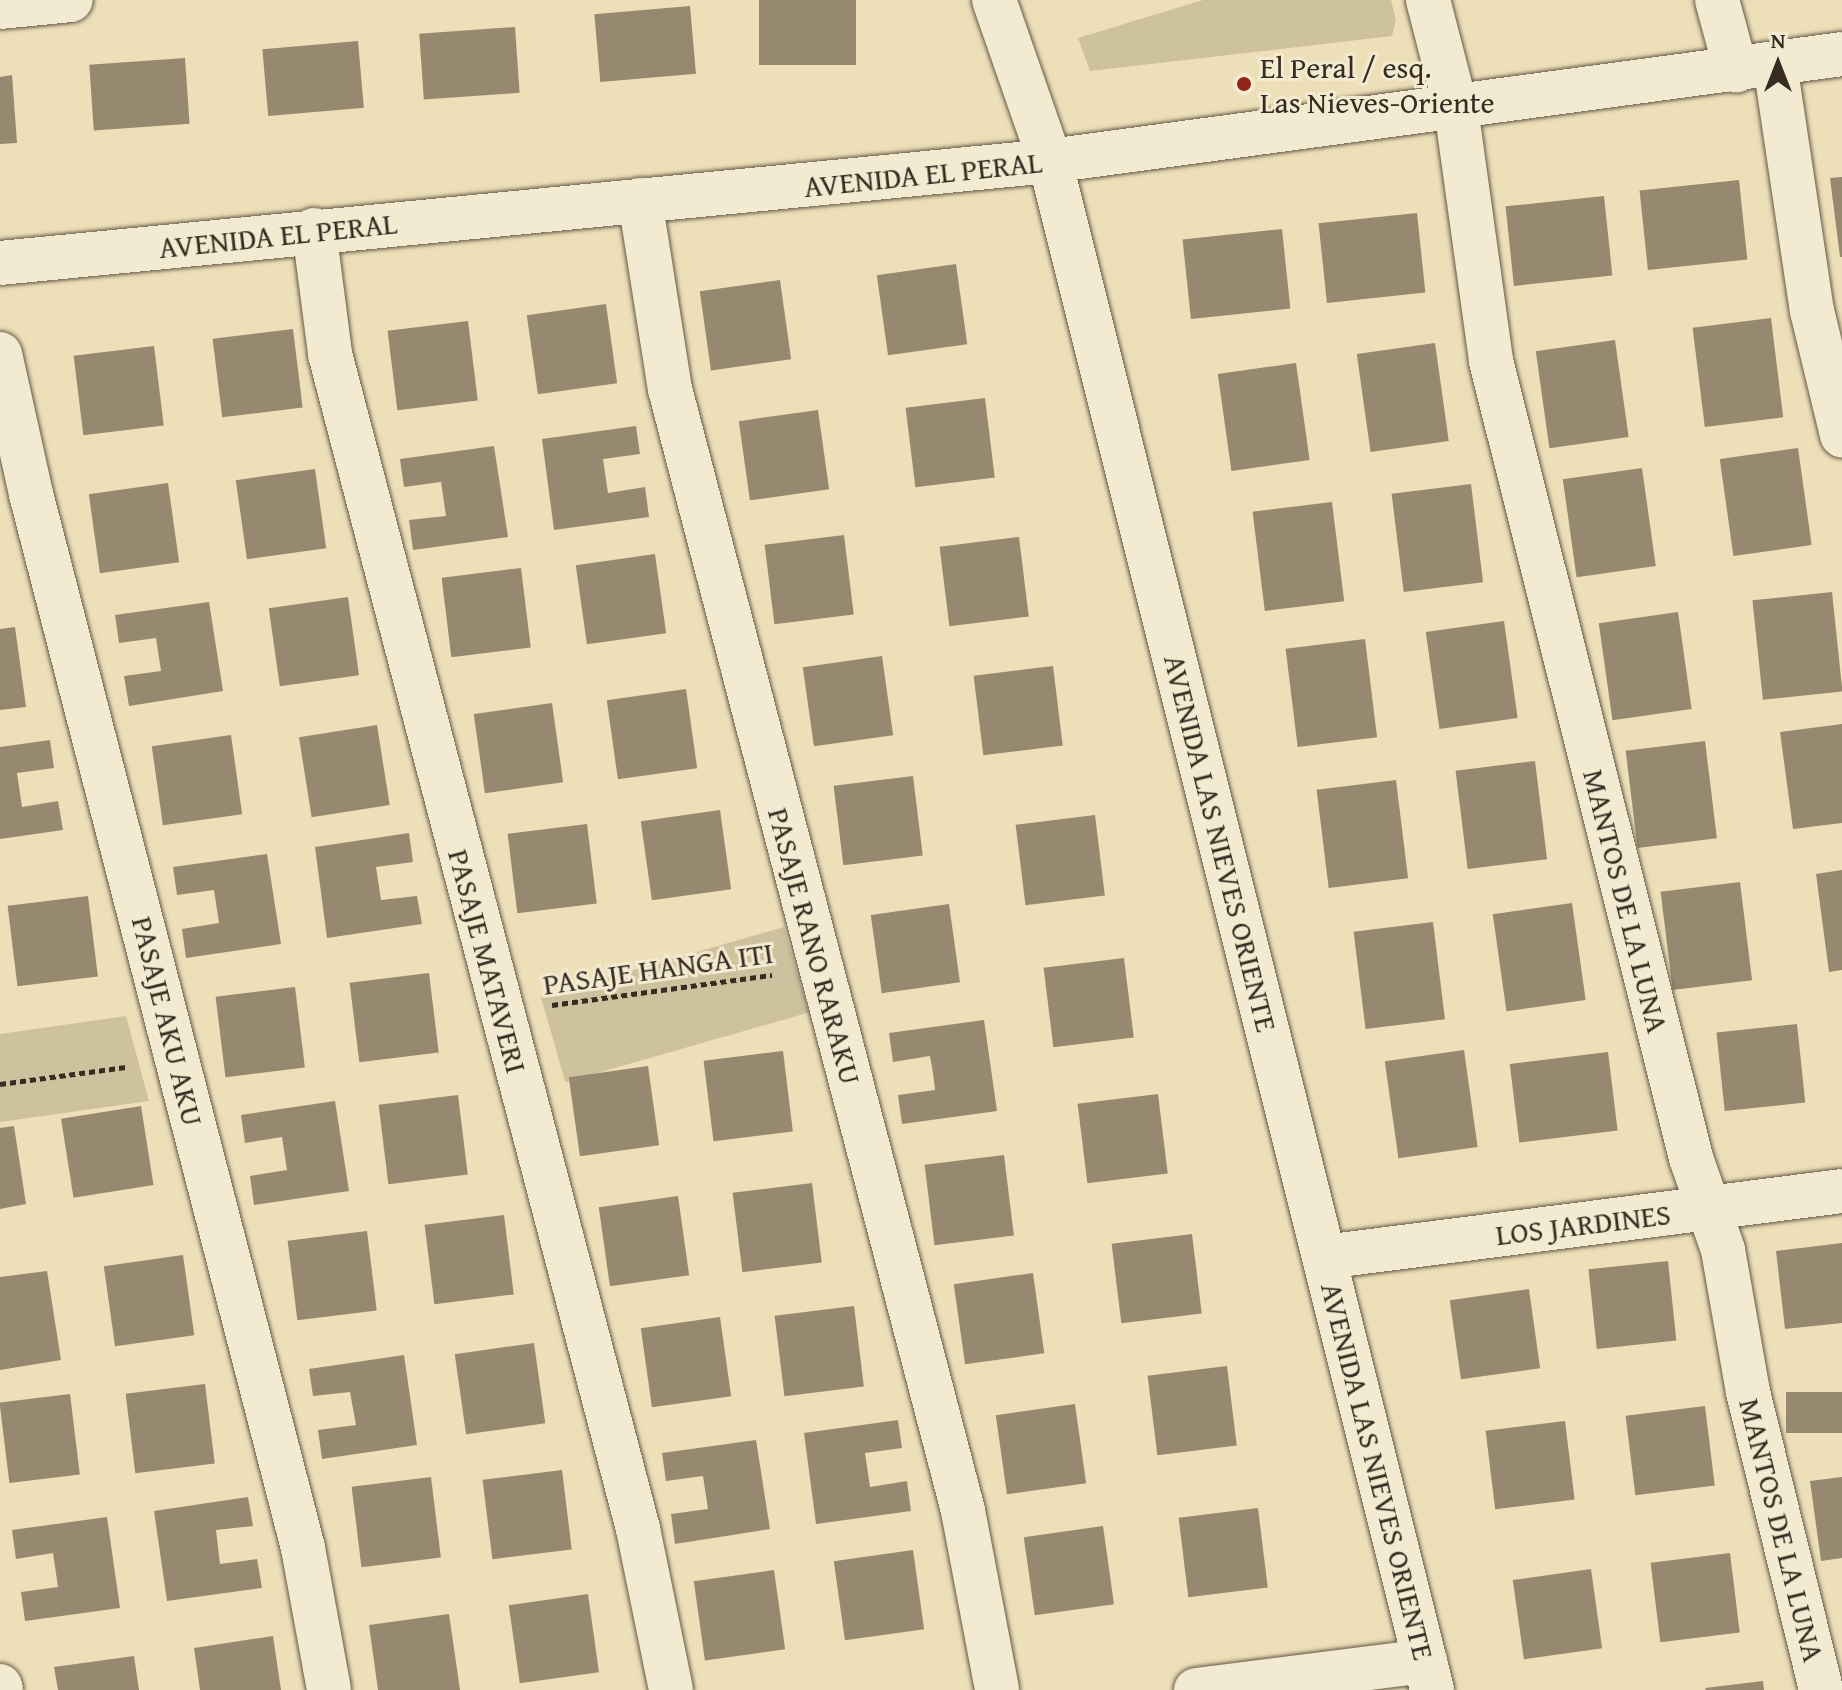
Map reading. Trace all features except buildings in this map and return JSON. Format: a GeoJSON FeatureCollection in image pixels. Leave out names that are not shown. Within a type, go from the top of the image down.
{"type":"FeatureCollection","features":[{"type":"Feature","properties":{"kind":"street"},"geometry":{"type":"LineString","coordinates":[[17,4],[71,0]]}},
{"type":"Feature","properties":{"kind":"street","name":"AVENIDA LAS NIEVES ORIENTE"},"geometry":{"type":"LineString","coordinates":[[994,0],[1050,161],[1428,1675]]}},
{"type":"Feature","properties":{"kind":"street","name":"MANTOS DE LA LUNA"},"geometry":{"type":"LineString","coordinates":[[1428,0],[1456,108],[1491,361],[1691,1158],[1723,1250],[1748,1392],[1823,1624],[1821,1690]]}},
{"type":"Feature","properties":{"kind":"street"},"geometry":{"type":"LineString","coordinates":[[1717,0],[1755,67],[1842,435]]}},
{"type":"Feature","properties":{"kind":"street","name":"AVENIDA EL PERAL"},"geometry":{"type":"LineString","coordinates":[[0,263],[314,230],[1050,161],[1842,54]]}},
{"type":"Feature","properties":{"kind":"street","name":"PASAJE RANO RARAKU"},"geometry":{"type":"LineString","coordinates":[[640,200],[670,389],[963,1511],[997,1690]]}},
{"type":"Feature","properties":{"kind":"street","name":"PASAJE MATAVERI"},"geometry":{"type":"LineString","coordinates":[[314,230],[330,354],[638,1529],[671,1690]]}},
{"type":"Feature","properties":{"kind":"street","name":"PASAJE AKU AKU"},"geometry":{"type":"LineString","coordinates":[[0,354],[31,494],[303,1548],[329,1690]]}},
{"type":"Feature","properties":{"kind":"street","name":"LOS JARDINES"},"geometry":{"type":"LineString","coordinates":[[1324,1257],[1842,1191]]}},
{"type":"Feature","properties":{"kind":"street"},"geometry":{"type":"LineString","coordinates":[[1196,1690],[1428,1675]]}},
{"type":"Feature","properties":{"kind":"path","name":"PASAJE HANGA ITI"},"geometry":{"type":"LineString","coordinates":[[501,1012],[821,968]]}},
{"type":"Feature","properties":{"kind":"path"},"geometry":{"type":"LineString","coordinates":[[0,1084],[178,1060]]}},
{"type":"Feature","properties":{"kind":"shaded area"},"geometry":{"type":"Polygon","coordinates":[[[1203,0],[1391,0],[1396,20],[1392,36],[1090,71],[1078,38],[1203,0]]]}},
{"type":"Feature","properties":{"kind":"shaded area"},"geometry":{"type":"Polygon","coordinates":[[[784,927],[809,1013],[565,1082],[541,997],[784,927]]]}},
{"type":"Feature","properties":{"kind":"shaded area"},"geometry":{"type":"Polygon","coordinates":[[[126,1016],[149,1101],[0,1122],[0,1034],[126,1016]]]}},
{"type":"Feature","properties":{"kind":"place","name":"El Peral / esq. Las Nieves-Oriente"},"geometry":{"type":"Point","coordinates":[1244,84]}}]}
